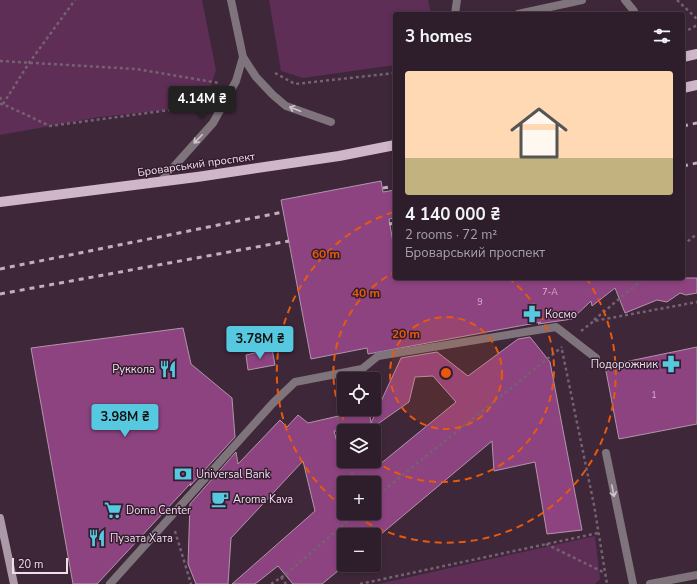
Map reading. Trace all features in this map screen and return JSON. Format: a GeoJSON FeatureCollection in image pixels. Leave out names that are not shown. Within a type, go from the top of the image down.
{"type":"FeatureCollection","features":[{"type":"Feature","properties":{"kind":"main road"},"geometry":{"type":"LineString","coordinates":[[685,57],[697,54]]}},
{"type":"Feature","properties":{"kind":"main road"},"geometry":{"type":"LineString","coordinates":[[685,88],[697,85]]}},
{"type":"Feature","properties":{"kind":"main road","name":"Броварський проспект"},"geometry":{"type":"LineString","coordinates":[[0,202],[332,157],[393,145]]}},
{"type":"Feature","properties":{"kind":"main road"},"geometry":{"type":"LineString","coordinates":[[0,518],[14,584]]}},
{"type":"Feature","properties":{"kind":"street"},"geometry":{"type":"LineString","coordinates":[[231,0],[243,57],[260,82],[286,106],[331,122]]}},
{"type":"Feature","properties":{"kind":"street"},"geometry":{"type":"LineString","coordinates":[[455,12],[457,0]]}},
{"type":"Feature","properties":{"kind":"street"},"geometry":{"type":"LineString","coordinates":[[527,12],[582,0]]}},
{"type":"Feature","properties":{"kind":"street"},"geometry":{"type":"LineString","coordinates":[[625,0],[634,12]]}},
{"type":"Feature","properties":{"kind":"street"},"geometry":{"type":"LineString","coordinates":[[161,181],[214,123],[236,81],[243,57]]}},
{"type":"Feature","properties":{"kind":"street"},"geometry":{"type":"LineString","coordinates":[[110,584],[273,403],[295,382],[362,369],[378,356],[541,328],[556,327],[596,358]]}},
{"type":"Feature","properties":{"kind":"street"},"geometry":{"type":"LineString","coordinates":[[606,453],[633,584]]}},
{"type":"Feature","properties":{"kind":"street"},"geometry":{"type":"LineString","coordinates":[[650,584],[697,575]]}},
{"type":"Feature","properties":{"kind":"path"},"geometry":{"type":"LineString","coordinates":[[2,104],[29,63],[75,0]]}},
{"type":"Feature","properties":{"kind":"path"},"geometry":{"type":"LineString","coordinates":[[677,0],[697,19]]}},
{"type":"Feature","properties":{"kind":"path"},"geometry":{"type":"LineString","coordinates":[[685,32],[697,25]]}},
{"type":"Feature","properties":{"kind":"path"},"geometry":{"type":"LineString","coordinates":[[0,61],[136,69],[224,84]]}},
{"type":"Feature","properties":{"kind":"path"},"geometry":{"type":"LineString","coordinates":[[275,73],[295,84],[393,74]]}},
{"type":"Feature","properties":{"kind":"path"},"geometry":{"type":"LineString","coordinates":[[0,97],[2,104],[50,126],[208,105]]}},
{"type":"Feature","properties":{"kind":"path"},"geometry":{"type":"LineString","coordinates":[[685,243],[697,234]]}},
{"type":"Feature","properties":{"kind":"path"},"geometry":{"type":"LineString","coordinates":[[381,492],[572,339],[642,280]]}},
{"type":"Feature","properties":{"kind":"path"},"geometry":{"type":"LineString","coordinates":[[594,320],[697,302]]}},
{"type":"Feature","properties":{"kind":"path"},"geometry":{"type":"LineString","coordinates":[[561,347],[607,584]]}},
{"type":"Feature","properties":{"kind":"path"},"geometry":{"type":"LineString","coordinates":[[337,417],[339,424]]}},
{"type":"Feature","properties":{"kind":"path"},"geometry":{"type":"LineString","coordinates":[[170,517],[191,584]]}},
{"type":"Feature","properties":{"kind":"path"},"geometry":{"type":"LineString","coordinates":[[271,584],[349,520]]}},
{"type":"Feature","properties":{"kind":"path"},"geometry":{"type":"LineString","coordinates":[[360,584],[598,533]]}},
{"type":"Feature","properties":{"kind":"path"},"geometry":{"type":"LineString","coordinates":[[545,544],[605,573]]}},
{"type":"Feature","properties":{"kind":"path"},"geometry":{"type":"LineString","coordinates":[[281,577],[286,584]]}},
{"type":"Feature","properties":{"kind":"shaded area"},"geometry":{"type":"Polygon","coordinates":[[[0,0],[202,0],[216,70],[204,106],[100,117],[0,135],[0,0]]]}},
{"type":"Feature","properties":{"kind":"shaded area"},"geometry":{"type":"Polygon","coordinates":[[[269,0],[428,0],[431,12],[393,12],[393,65],[303,78],[281,71],[269,0]]]}},
{"type":"Feature","properties":{"kind":"shaded area"},"geometry":{"type":"Polygon","coordinates":[[[595,536],[600,579],[595,584],[378,584],[595,536]]]}},
{"type":"Feature","properties":{"kind":"building"},"geometry":{"type":"Polygon","coordinates":[[[381,181],[383,192],[393,190],[393,218],[389,219],[393,242],[393,280],[685,280],[685,278],[697,278],[697,293],[686,295],[680,293],[667,302],[657,300],[625,313],[615,288],[592,306],[591,301],[572,319],[538,324],[541,322],[368,354],[367,348],[311,359],[281,200],[381,181]]]}},
{"type":"Feature","properties":{"kind":"building","name":"Doma Center"},"geometry":{"type":"Polygon","coordinates":[[[183,328],[191,364],[232,398],[235,437],[97,584],[73,584],[31,348],[183,328]]]}},
{"type":"Feature","properties":{"kind":"building"},"geometry":{"type":"Polygon","coordinates":[[[530,337],[550,362],[582,530],[547,534],[535,462],[494,471],[492,441],[381,534],[381,528],[337,528],[337,572],[322,584],[293,584],[278,566],[255,584],[232,584],[315,511],[303,461],[231,538],[228,584],[196,584],[188,564],[190,504],[236,452],[238,464],[280,420],[287,427],[298,415],[308,423],[338,416],[370,416],[371,423],[374,416],[381,416],[381,401],[401,358],[437,352],[468,376],[518,339],[530,337]],[[433,376],[415,377],[409,402],[378,424],[337,424],[337,431],[334,431],[337,442],[337,468],[381,468],[381,463],[456,402],[433,376]]]}},
{"type":"Feature","properties":{"kind":"building"},"geometry":{"type":"Polygon","coordinates":[[[697,347],[697,424],[619,439],[605,366],[697,347]]]}},
{"type":"Feature","properties":{"kind":"building"},"geometry":{"type":"Polygon","coordinates":[[[272,349],[275,365],[248,370],[246,355],[272,349]]]}},
{"type":"Feature","properties":{"kind":"railway"},"geometry":{"type":"LineString","coordinates":[[685,126],[697,123]]}},
{"type":"Feature","properties":{"kind":"railway"},"geometry":{"type":"LineString","coordinates":[[685,166],[697,163]]}},
{"type":"Feature","properties":{"kind":"railway"},"geometry":{"type":"LineString","coordinates":[[383,188],[393,186]]}},
{"type":"Feature","properties":{"kind":"railway"},"geometry":{"type":"LineString","coordinates":[[0,269],[283,212]]}},
{"type":"Feature","properties":{"kind":"railway"},"geometry":{"type":"LineString","coordinates":[[389,224],[393,223]]}},
{"type":"Feature","properties":{"kind":"railway"},"geometry":{"type":"LineString","coordinates":[[0,294],[289,241]]}},
{"type":"Feature","properties":{"kind":"place","name":"Космо"},"geometry":{"type":"Point","coordinates":[532,314]}},
{"type":"Feature","properties":{"kind":"place","name":"Подорожник"},"geometry":{"type":"Point","coordinates":[671,364]}},
{"type":"Feature","properties":{"kind":"place","name":"Руккола"},"geometry":{"type":"Point","coordinates":[168,369]}},
{"type":"Feature","properties":{"kind":"place","name":"Universal Bank"},"geometry":{"type":"Point","coordinates":[183,474]}},
{"type":"Feature","properties":{"kind":"place","name":"Aroma Kava"},"geometry":{"type":"Point","coordinates":[220,499]}},
{"type":"Feature","properties":{"kind":"place","name":"Doma Center"},"geometry":{"type":"Point","coordinates":[113,510]}},
{"type":"Feature","properties":{"kind":"place","name":"Пузата Хата"},"geometry":{"type":"Point","coordinates":[97,538]}}]}
